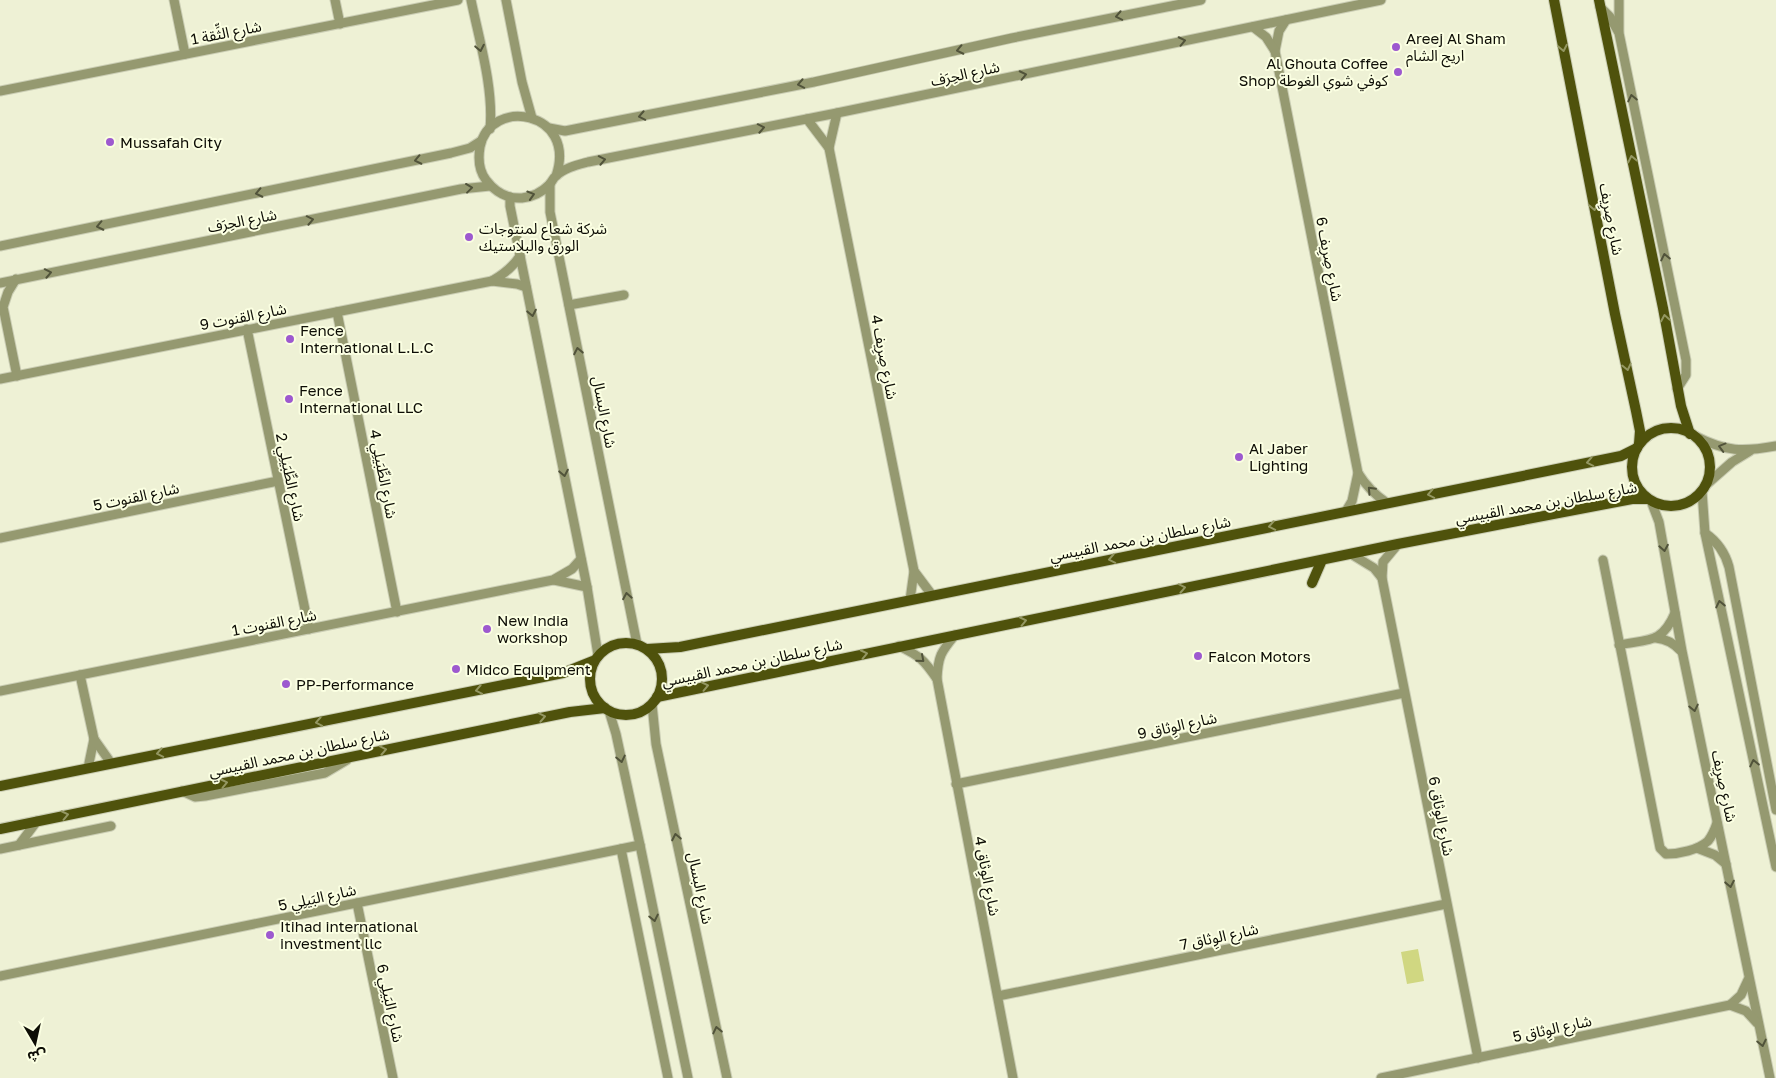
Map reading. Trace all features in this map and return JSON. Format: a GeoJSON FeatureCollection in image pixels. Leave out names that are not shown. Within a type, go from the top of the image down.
{"type":"FeatureCollection","features":[{"type":"Feature","properties":{"kind":"main road","name":"شارع صِرِيف"},"geometry":{"type":"LineString","coordinates":[[1554,0],[1614,314],[1640,430],[1638,446]]}},
{"type":"Feature","properties":{"kind":"main road"},"geometry":{"type":"LineString","coordinates":[[1599,3],[1646,223],[1682,412],[1693,435],[1702,444],[1707,453],[1710,463],[1710,474],[1704,488],[1695,498],[1678,506],[1669,506],[1649,500],[1639,491],[1633,476],[1633,459],[1638,446],[1654,432],[1663,429],[1682,430],[1693,435]]}},
{"type":"Feature","properties":{"kind":"main road","name":"شارع سلطان بن محمد القبيسي"},"geometry":{"type":"LineString","coordinates":[[647,649],[680,648],[932,595],[1621,456],[1638,446]]}},
{"type":"Feature","properties":{"kind":"main road","name":"شارع سلطان بن محمد القبيسي"},"geometry":{"type":"LineString","coordinates":[[655,701],[899,646],[1398,544],[1632,498],[1649,500]]}},
{"type":"Feature","properties":{"kind":"main road"},"geometry":{"type":"LineString","coordinates":[[1312,583],[1322,560]]}},
{"type":"Feature","properties":{"kind":"main road"},"geometry":{"type":"LineString","coordinates":[[626,642],[637,644],[647,649],[656,658],[661,671],[662,684],[655,701],[644,710],[634,714],[624,715],[607,710],[594,697],[590,688],[589,679],[596,658],[614,644],[626,642]]}},
{"type":"Feature","properties":{"kind":"main road","name":"شارع سلطان بن محمد القبيسي"},"geometry":{"type":"LineString","coordinates":[[0,786],[563,674],[596,658]]}},
{"type":"Feature","properties":{"kind":"main road","name":"شارع سلطان بن محمد القبيسي"},"geometry":{"type":"LineString","coordinates":[[0,829],[570,712],[607,710]]}},
{"type":"Feature","properties":{"kind":"street"},"geometry":{"type":"LineString","coordinates":[[174,0],[185,54]]}},
{"type":"Feature","properties":{"kind":"street"},"geometry":{"type":"LineString","coordinates":[[336,0],[340,24]]}},
{"type":"Feature","properties":{"kind":"street"},"geometry":{"type":"LineString","coordinates":[[471,0],[488,88],[491,112],[490,129]]}},
{"type":"Feature","properties":{"kind":"street"},"geometry":{"type":"LineString","coordinates":[[506,0],[522,82],[532,118]]}},
{"type":"Feature","properties":{"kind":"street","name":"شارع الحِرَف"},"geometry":{"type":"LineString","coordinates":[[549,128],[565,131],[814,82],[1012,38],[1201,0]]}},
{"type":"Feature","properties":{"kind":"street","name":"شارع الحِرَف"},"geometry":{"type":"LineString","coordinates":[[556,176],[571,167],[588,162],[837,113],[1381,0]]}},
{"type":"Feature","properties":{"kind":"street"},"geometry":{"type":"LineString","coordinates":[[1619,0],[1619,34],[1686,360],[1686,375],[1677,389]]}},
{"type":"Feature","properties":{"kind":"street","name":"شارع الثِّقة 1"},"geometry":{"type":"LineString","coordinates":[[0,91],[452,1]]}},
{"type":"Feature","properties":{"kind":"street"},"geometry":{"type":"LineString","coordinates":[[1599,3],[1610,17],[1619,34]]}},
{"type":"Feature","properties":{"kind":"street","name":"شارع صِرِيف 6"},"geometry":{"type":"LineString","coordinates":[[1275,51],[1279,31],[1286,20]]}},
{"type":"Feature","properties":{"kind":"street","name":"شارع صِرِيف 6"},"geometry":{"type":"LineString","coordinates":[[1253,27],[1266,37],[1275,51],[1358,473],[1352,501],[1346,511]]}},
{"type":"Feature","properties":{"kind":"street","name":"شارع صِرِيف 4"},"geometry":{"type":"LineString","coordinates":[[837,113],[829,148],[914,571],[910,600]]}},
{"type":"Feature","properties":{"kind":"street"},"geometry":{"type":"LineString","coordinates":[[524,116],[532,118],[549,128],[556,138],[560,151],[560,163],[556,176],[542,192],[521,198],[510,197],[490,186],[483,176],[479,165],[481,141],[490,129],[505,119],[524,116]]}},
{"type":"Feature","properties":{"kind":"street","name":"شارع صِرِيف 4"},"geometry":{"type":"LineString","coordinates":[[807,119],[829,148]]}},
{"type":"Feature","properties":{"kind":"street","name":"شارع الحِرَف"},"geometry":{"type":"LineString","coordinates":[[0,246],[451,153],[470,148],[481,141]]}},
{"type":"Feature","properties":{"kind":"street","name":"شارع البسال"},"geometry":{"type":"LineString","coordinates":[[550,184],[550,212],[637,644]]}},
{"type":"Feature","properties":{"kind":"street","name":"شارع الحِرَف"},"geometry":{"type":"LineString","coordinates":[[0,283],[461,189],[490,186]]}},
{"type":"Feature","properties":{"kind":"street"},"geometry":{"type":"LineString","coordinates":[[510,197],[510,206],[587,587],[596,658]]}},
{"type":"Feature","properties":{"kind":"street","name":"شارع القنوت 9"},"geometry":{"type":"LineString","coordinates":[[0,379],[492,281],[505,274],[520,256]]}},
{"type":"Feature","properties":{"kind":"street"},"geometry":{"type":"LineString","coordinates":[[16,279],[1,305],[17,376]]}},
{"type":"Feature","properties":{"kind":"street","name":"شارع القنوت 9"},"geometry":{"type":"LineString","coordinates":[[492,281],[526,287]]}},
{"type":"Feature","properties":{"kind":"street"},"geometry":{"type":"LineString","coordinates":[[569,305],[624,295]]}},
{"type":"Feature","properties":{"kind":"street","name":"شارع الطِّبَيلِي 4"},"geometry":{"type":"LineString","coordinates":[[337,312],[398,612]]}},
{"type":"Feature","properties":{"kind":"street","name":"شارع الطِّبَيلِي 2"},"geometry":{"type":"LineString","coordinates":[[247,329],[309,630]]}},
{"type":"Feature","properties":{"kind":"street"},"geometry":{"type":"LineString","coordinates":[[1693,435],[1717,446],[1733,450],[1750,451],[1776,446]]}},
{"type":"Feature","properties":{"kind":"street"},"geometry":{"type":"LineString","coordinates":[[1750,451],[1732,462],[1704,488],[1705,533],[1776,867]]}},
{"type":"Feature","properties":{"kind":"street","name":"شارع صِرِيف 6"},"geometry":{"type":"LineString","coordinates":[[1358,473],[1376,496],[1387,503]]}},
{"type":"Feature","properties":{"kind":"street","name":"شارع القنوت 5"},"geometry":{"type":"LineString","coordinates":[[0,538],[278,482]]}},
{"type":"Feature","properties":{"kind":"street","name":"شارع صِرِيف"},"geometry":{"type":"LineString","coordinates":[[1649,500],[1659,522],[1682,651],[1770,1078]]}},
{"type":"Feature","properties":{"kind":"street"},"geometry":{"type":"LineString","coordinates":[[1705,533],[1723,551],[1729,567],[1776,810]]}},
{"type":"Feature","properties":{"kind":"street","name":"شارع الوِثاق 6"},"geometry":{"type":"LineString","coordinates":[[1398,544],[1383,562],[1382,578],[1478,1058]]}},
{"type":"Feature","properties":{"kind":"street"},"geometry":{"type":"LineString","coordinates":[[1351,554],[1374,568],[1382,578]]}},
{"type":"Feature","properties":{"kind":"street","name":"شارع القنوت 1"},"geometry":{"type":"LineString","coordinates":[[0,691],[553,580],[572,568],[581,559]]}},
{"type":"Feature","properties":{"kind":"street"},"geometry":{"type":"LineString","coordinates":[[1603,560],[1660,848],[1666,854],[1674,854],[1697,848],[1707,841],[1717,822]]}},
{"type":"Feature","properties":{"kind":"street","name":"شارع صِرِيف 4"},"geometry":{"type":"LineString","coordinates":[[914,571],[932,595]]}},
{"type":"Feature","properties":{"kind":"street","name":"شارع القنوت 1"},"geometry":{"type":"LineString","coordinates":[[553,580],[587,587]]}},
{"type":"Feature","properties":{"kind":"street"},"geometry":{"type":"LineString","coordinates":[[1656,638],[1669,627],[1675,613]]}},
{"type":"Feature","properties":{"kind":"street","name":"شارع الوِثاق 4"},"geometry":{"type":"LineString","coordinates":[[955,635],[944,648],[938,660],[937,679],[1014,1078]]}},
{"type":"Feature","properties":{"kind":"street"},"geometry":{"type":"LineString","coordinates":[[1619,645],[1656,638],[1675,644],[1682,651]]}},
{"type":"Feature","properties":{"kind":"street","name":"شارع الوِثاق 4"},"geometry":{"type":"LineString","coordinates":[[899,646],[914,653],[926,662],[937,679]]}},
{"type":"Feature","properties":{"kind":"street"},"geometry":{"type":"LineString","coordinates":[[80,675],[94,739],[111,763]]}},
{"type":"Feature","properties":{"kind":"street","name":"شارع الوِثاق 9"},"geometry":{"type":"LineString","coordinates":[[956,784],[1404,693]]}},
{"type":"Feature","properties":{"kind":"street","name":"شارع البسال"},"geometry":{"type":"LineString","coordinates":[[655,701],[656,744],[727,1078]]}},
{"type":"Feature","properties":{"kind":"street"},"geometry":{"type":"LineString","coordinates":[[607,710],[617,740],[688,1078]]}},
{"type":"Feature","properties":{"kind":"street"},"geometry":{"type":"LineString","coordinates":[[88,768],[94,739]]}},
{"type":"Feature","properties":{"kind":"street"},"geometry":{"type":"LineString","coordinates":[[18,845],[37,821]]}},
{"type":"Feature","properties":{"kind":"street"},"geometry":{"type":"LineString","coordinates":[[0,849],[111,826]]}},
{"type":"Feature","properties":{"kind":"street"},"geometry":{"type":"LineString","coordinates":[[29,832],[32,838],[39,841]]}},
{"type":"Feature","properties":{"kind":"street","name":"شارع البَيلِي 5"},"geometry":{"type":"LineString","coordinates":[[0,976],[640,846]]}},
{"type":"Feature","properties":{"kind":"street"},"geometry":{"type":"LineString","coordinates":[[1697,848],[1715,855],[1726,864]]}},
{"type":"Feature","properties":{"kind":"street"},"geometry":{"type":"LineString","coordinates":[[621,849],[668,1078]]}},
{"type":"Feature","properties":{"kind":"street","name":"شارع البَيلِي 6"},"geometry":{"type":"LineString","coordinates":[[357,903],[393,1078]]}},
{"type":"Feature","properties":{"kind":"street","name":"شارع الوِثاق 7"},"geometry":{"type":"LineString","coordinates":[[998,996],[1446,904]]}},
{"type":"Feature","properties":{"kind":"street"},"geometry":{"type":"LineString","coordinates":[[1749,978],[1741,995],[1730,1005],[1746,1011],[1758,1024]]}},
{"type":"Feature","properties":{"kind":"street","name":"شارع الوِثاق 5"},"geometry":{"type":"LineString","coordinates":[[1380,1078],[1730,1005]]}},
{"type":"Feature","properties":{"kind":"green space"},"geometry":{"type":"Polygon","coordinates":[[[1418,949],[1424,981],[1407,984],[1401,952],[1418,949]]]}},
{"type":"Feature","properties":{"kind":"place","name":"Areej Al Sham اريج الشام"},"geometry":{"type":"Point","coordinates":[1396,47]}},
{"type":"Feature","properties":{"kind":"place","name":"Al Ghouta Coffee Shop كوفي شوي الغوطة"},"geometry":{"type":"Point","coordinates":[1398,72]}},
{"type":"Feature","properties":{"kind":"place","name":"Mussafah City"},"geometry":{"type":"Point","coordinates":[110,142]}},
{"type":"Feature","properties":{"kind":"place","name":"شركة شعاع لمنتوجات الورق والبلاستيك"},"geometry":{"type":"Point","coordinates":[469,237]}},
{"type":"Feature","properties":{"kind":"place","name":"Fence International L.L.C"},"geometry":{"type":"Point","coordinates":[290,339]}},
{"type":"Feature","properties":{"kind":"place","name":"Fence International LLC"},"geometry":{"type":"Point","coordinates":[289,399]}},
{"type":"Feature","properties":{"kind":"place","name":"Al Jaber Lighting"},"geometry":{"type":"Point","coordinates":[1239,457]}},
{"type":"Feature","properties":{"kind":"place","name":"New India workshop"},"geometry":{"type":"Point","coordinates":[487,629]}},
{"type":"Feature","properties":{"kind":"place","name":"Falcon Motors"},"geometry":{"type":"Point","coordinates":[1198,656]}},
{"type":"Feature","properties":{"kind":"place","name":"Midco Equipment"},"geometry":{"type":"Point","coordinates":[456,669]}},
{"type":"Feature","properties":{"kind":"place","name":"PP-Performance"},"geometry":{"type":"Point","coordinates":[286,684]}},
{"type":"Feature","properties":{"kind":"place","name":"Itihad international investment llc"},"geometry":{"type":"Point","coordinates":[270,935]}}]}
